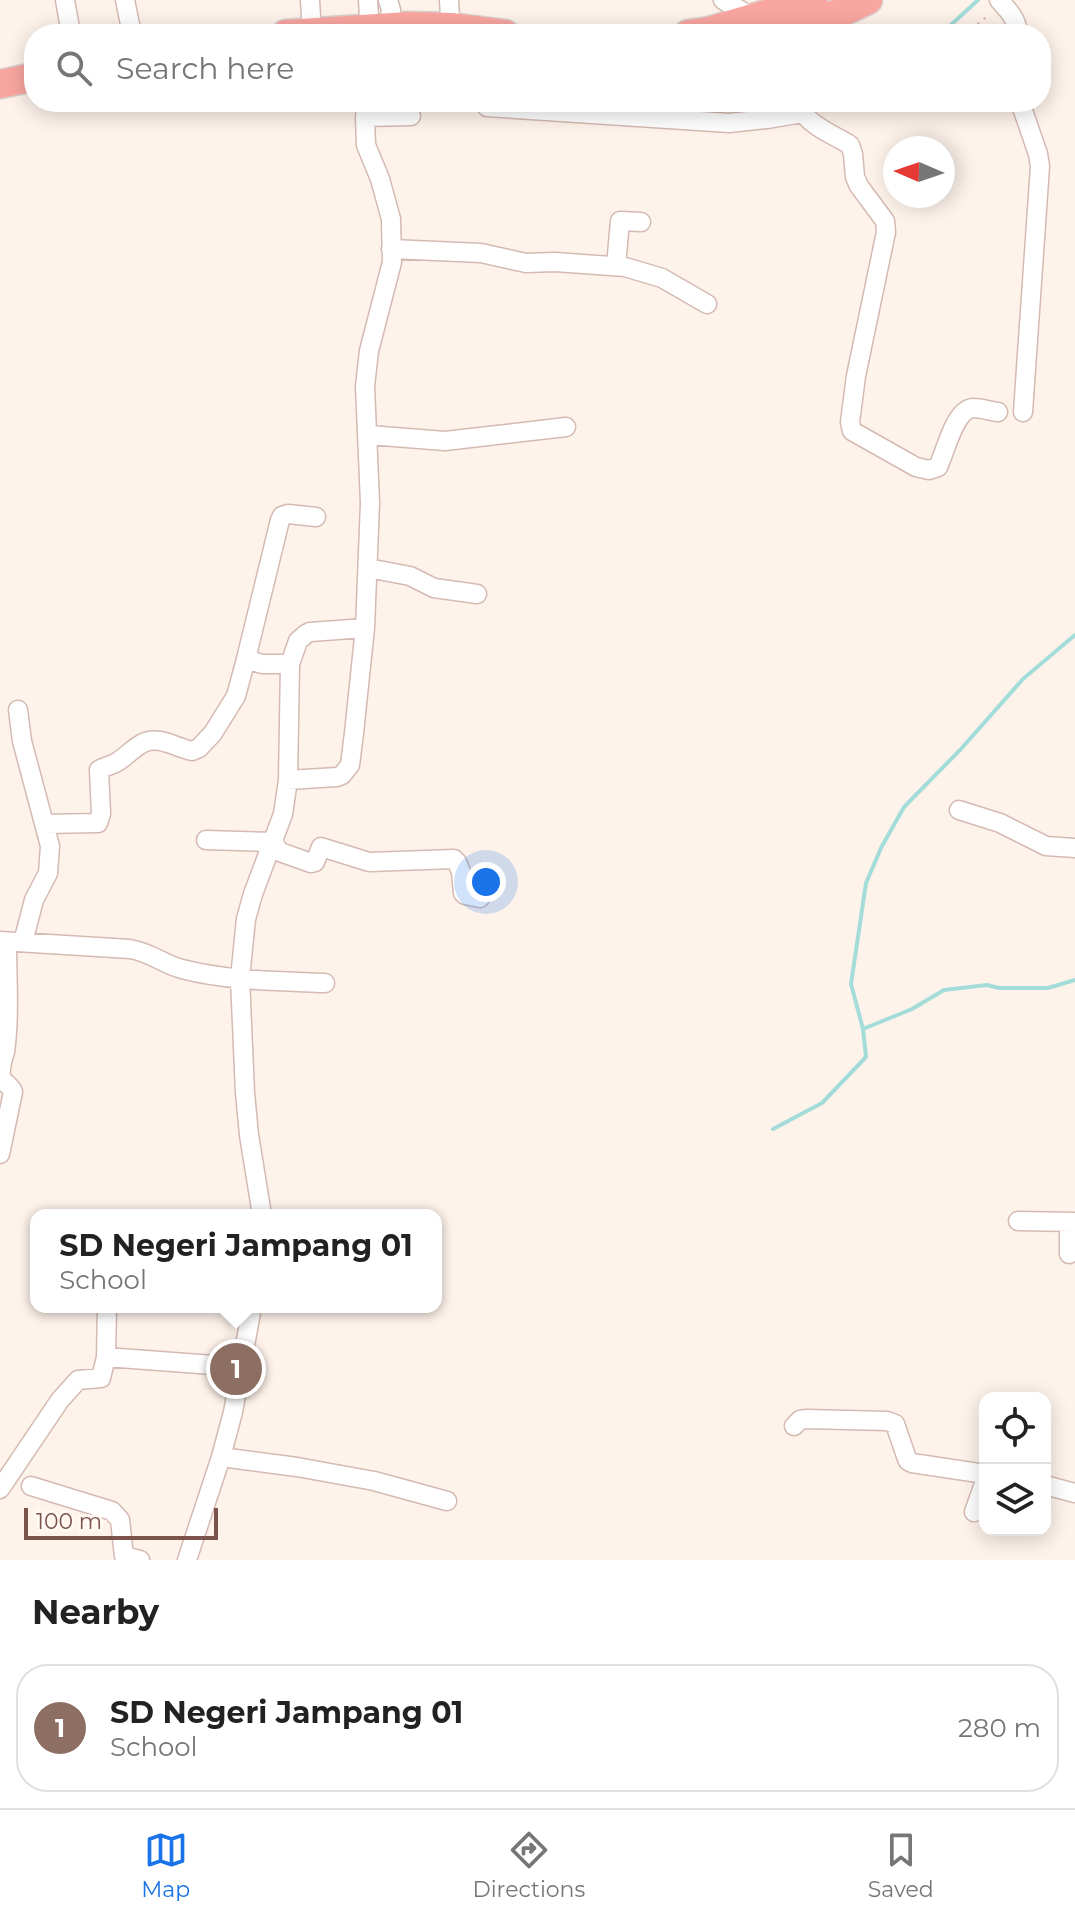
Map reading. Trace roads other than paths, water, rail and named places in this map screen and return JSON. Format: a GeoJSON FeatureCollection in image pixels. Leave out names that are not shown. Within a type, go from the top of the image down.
{"type":"FeatureCollection","features":[{"type":"Feature","properties":{"kind":"highway"},"geometry":{"type":"LineString","coordinates":[[776,24],[813,0]]}},
{"type":"Feature","properties":{"kind":"highway"},"geometry":{"type":"LineString","coordinates":[[788,24],[843,12],[868,0]]}},
{"type":"Feature","properties":{"kind":"highway"},"geometry":{"type":"LineString","coordinates":[[379,22],[451,20]]}},
{"type":"Feature","properties":{"kind":"highway"},"geometry":{"type":"LineString","coordinates":[[0,84],[24,79]]}},
{"type":"Feature","properties":{"kind":"highway"},"geometry":{"type":"LineString","coordinates":[[0,99],[24,95]]}},
{"type":"Feature","properties":{"kind":"street"},"geometry":{"type":"LineString","coordinates":[[65,0],[69,24]]}},
{"type":"Feature","properties":{"kind":"street"},"geometry":{"type":"LineString","coordinates":[[125,0],[130,24]]}},
{"type":"Feature","properties":{"kind":"street"},"geometry":{"type":"LineString","coordinates":[[305,24],[310,0]]}},
{"type":"Feature","properties":{"kind":"street"},"geometry":{"type":"LineString","coordinates":[[368,0],[379,22]]}},
{"type":"Feature","properties":{"kind":"street"},"geometry":{"type":"LineString","coordinates":[[723,0],[763,24]]}},
{"type":"Feature","properties":{"kind":"street"},"geometry":{"type":"LineString","coordinates":[[1002,1],[1018,24]]}},
{"type":"Feature","properties":{"kind":"street"},"geometry":{"type":"LineString","coordinates":[[288,780],[337,777],[348,769],[356,721],[365,628],[370,503],[365,386],[369,351],[392,262],[391,219],[366,145],[367,112]]}},
{"type":"Feature","properties":{"kind":"street"},"geometry":{"type":"LineString","coordinates":[[382,112],[411,116]]}},
{"type":"Feature","properties":{"kind":"street"},"geometry":{"type":"LineString","coordinates":[[563,112],[729,123],[767,119],[789,112]]}},
{"type":"Feature","properties":{"kind":"street"},"geometry":{"type":"LineString","coordinates":[[804,112],[807,118],[853,149],[855,177],[886,227],[879,274],[856,376],[850,427],[910,474],[938,467],[958,416],[965,410],[974,408],[998,412]]}},
{"type":"Feature","properties":{"kind":"street"},"geometry":{"type":"LineString","coordinates":[[1023,412],[1040,166],[1024,112]]}},
{"type":"Feature","properties":{"kind":"street"},"geometry":{"type":"LineString","coordinates":[[616,266],[620,221],[641,222]]}},
{"type":"Feature","properties":{"kind":"street"},"geometry":{"type":"LineString","coordinates":[[391,249],[481,253],[526,263],[625,267],[662,278],[707,304]]}},
{"type":"Feature","properties":{"kind":"street"},"geometry":{"type":"LineString","coordinates":[[369,435],[445,441],[566,427]]}},
{"type":"Feature","properties":{"kind":"street"},"geometry":{"type":"LineString","coordinates":[[45,824],[98,823],[101,814],[99,770],[116,763],[146,741],[165,742],[189,751],[199,748],[213,733],[236,696],[282,516],[316,517]]}},
{"type":"Feature","properties":{"kind":"street"},"geometry":{"type":"LineString","coordinates":[[368,568],[410,576],[434,588],[477,594]]}},
{"type":"Feature","properties":{"kind":"street"},"geometry":{"type":"LineString","coordinates":[[261,1209],[245,1093],[240,978],[246,919],[283,814],[288,780],[290,664],[298,641],[306,634],[365,628]]}},
{"type":"Feature","properties":{"kind":"street"},"geometry":{"type":"LineString","coordinates":[[246,659],[262,664],[290,664]]}},
{"type":"Feature","properties":{"kind":"street"},"geometry":{"type":"LineString","coordinates":[[0,1154],[13,1092],[1,1073],[10,942],[48,873],[50,846],[22,741],[18,710]]}},
{"type":"Feature","properties":{"kind":"street"},"geometry":{"type":"LineString","coordinates":[[959,810],[1000,823],[1046,846],[1075,848]]}},
{"type":"Feature","properties":{"kind":"street"},"geometry":{"type":"LineString","coordinates":[[206,840],[273,842]]}},
{"type":"Feature","properties":{"kind":"street"},"geometry":{"type":"LineString","coordinates":[[273,842],[280,852],[311,863],[315,862],[321,847],[369,862],[454,859],[461,872],[463,893],[480,898]]}},
{"type":"Feature","properties":{"kind":"street"},"geometry":{"type":"LineString","coordinates":[[10,942],[141,951],[179,969],[240,978],[325,983]]}},
{"type":"Feature","properties":{"kind":"street"},"geometry":{"type":"LineString","coordinates":[[1018,1221],[1072,1222],[1069,1254]]}},
{"type":"Feature","properties":{"kind":"street"},"geometry":{"type":"LineString","coordinates":[[0,1489],[60,1400],[78,1380],[101,1378],[106,1357],[107,1313]]}},
{"type":"Feature","properties":{"kind":"street"},"geometry":{"type":"LineString","coordinates":[[187,1560],[233,1412],[251,1313]]}},
{"type":"Feature","properties":{"kind":"street"},"geometry":{"type":"LineString","coordinates":[[106,1357],[240,1367]]}},
{"type":"Feature","properties":{"kind":"street"},"geometry":{"type":"LineString","coordinates":[[794,1426],[800,1420],[807,1419],[887,1421],[895,1424],[908,1461],[979,1473]]}},
{"type":"Feature","properties":{"kind":"street"},"geometry":{"type":"LineString","coordinates":[[221,1457],[374,1481],[447,1501]]}},
{"type":"Feature","properties":{"kind":"street"},"geometry":{"type":"LineString","coordinates":[[31,1486],[112,1511],[120,1520],[124,1556],[140,1560]]}},
{"type":"Feature","properties":{"kind":"street"},"geometry":{"type":"LineString","coordinates":[[1051,1487],[1075,1493]]}},
{"type":"Feature","properties":{"kind":"street"},"geometry":{"type":"LineString","coordinates":[[974,1512],[979,1498]]}},
{"type":"Feature","properties":{"kind":"waterway"},"geometry":{"type":"LineString","coordinates":[[952,24],[978,0]]}},
{"type":"Feature","properties":{"kind":"waterway"},"geometry":{"type":"LineString","coordinates":[[773,1129],[822,1103],[866,1057],[863,1029],[851,984],[866,883],[904,807],[1023,679],[1075,635]]}},
{"type":"Feature","properties":{"kind":"waterway"},"geometry":{"type":"LineString","coordinates":[[863,1029],[912,1009],[944,990],[987,985],[999,988],[1048,988],[1075,980]]}},
{"type":"Feature","properties":{"kind":"place","name":"SD Negeri Jampang 01"},"geometry":{"type":"Point","coordinates":[236,1369]}}]}
